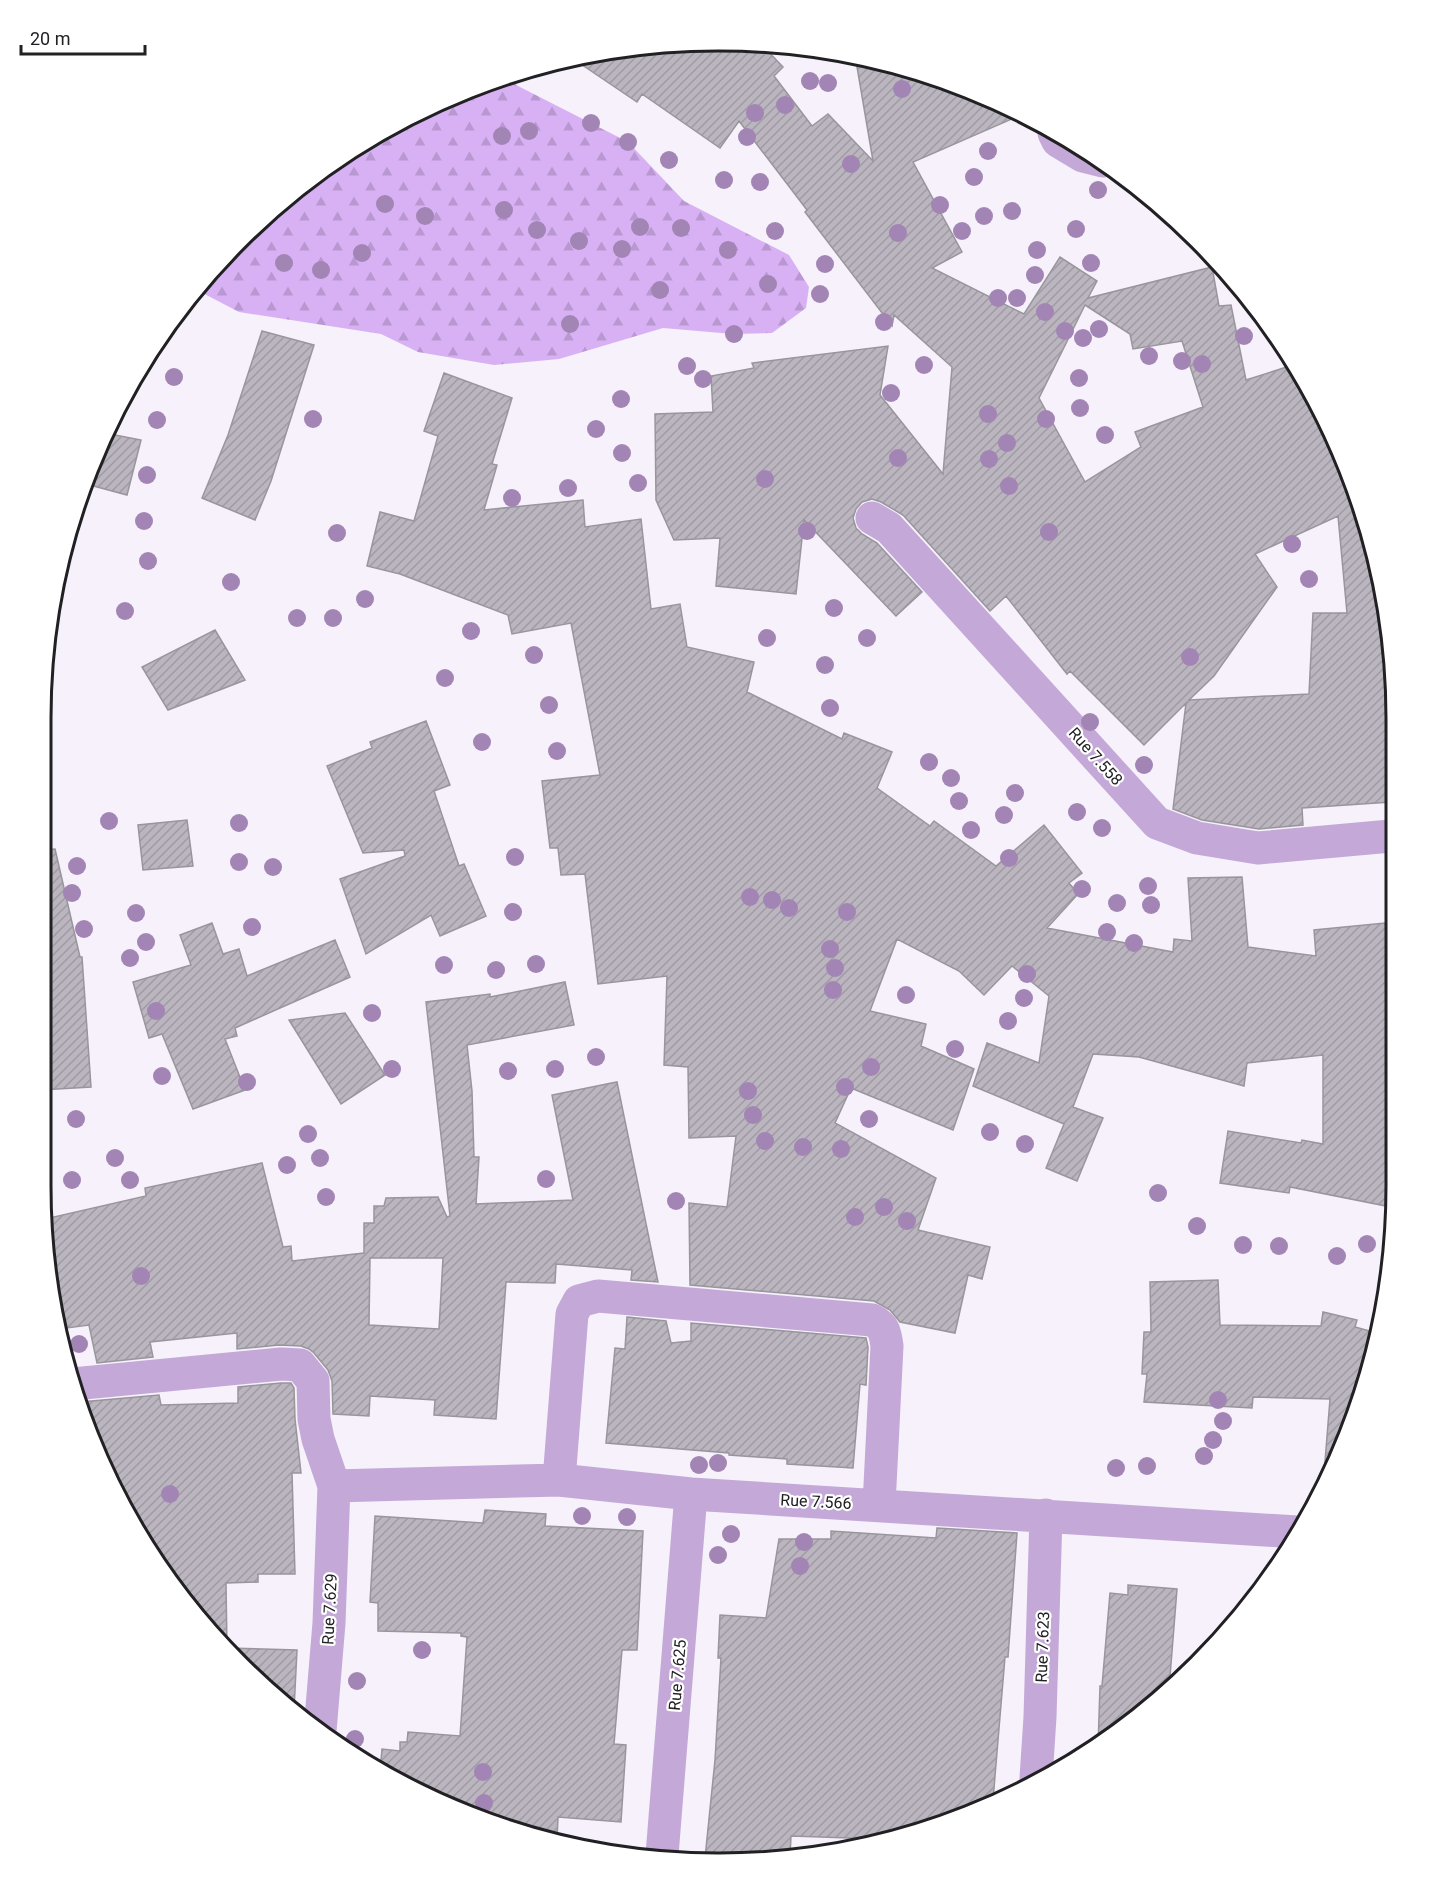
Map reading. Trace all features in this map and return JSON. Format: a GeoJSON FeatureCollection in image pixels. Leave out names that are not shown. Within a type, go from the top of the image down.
{"type":"FeatureCollection","features":[{"type":"Feature","properties":{"kind":"street","name":"Rue 7.558"},"geometry":{"type":"LineString","coordinates":[[872,518],[889,528],[1158,823],[1197,838],[1258,848],[1386,836]]}},
{"type":"Feature","properties":{"kind":"street"},"geometry":{"type":"LineString","coordinates":[[559,1480],[572,1314],[579,1301],[598,1296],[872,1320],[882,1325],[887,1346],[879,1505]]}},
{"type":"Feature","properties":{"kind":"street"},"geometry":{"type":"LineString","coordinates":[[81,1383],[281,1364],[300,1365],[313,1381],[314,1419],[318,1439],[334,1486]]}},
{"type":"Feature","properties":{"kind":"street","name":"Rue 7.566"},"geometry":{"type":"LineString","coordinates":[[334,1486],[559,1480],[691,1494],[1289,1531]]}},
{"type":"Feature","properties":{"kind":"street","name":"Rue 7.629"},"geometry":{"type":"LineString","coordinates":[[321,1721],[329,1623],[334,1486]]}},
{"type":"Feature","properties":{"kind":"street","name":"Rue 7.625"},"geometry":{"type":"LineString","coordinates":[[662,1851],[691,1494]]}},
{"type":"Feature","properties":{"kind":"street","name":"Rue 7.623"},"geometry":{"type":"LineString","coordinates":[[1036,1772],[1046,1515]]}},
{"type":"Feature","properties":{"kind":"green space"},"geometry":{"type":"Polygon","coordinates":[[[514,83],[628,142],[684,201],[789,255],[809,287],[806,308],[772,333],[733,334],[663,328],[559,359],[494,365],[418,352],[381,334],[239,312],[204,294],[278,217],[348,163],[385,140],[463,102],[514,83]]]}},
{"type":"Feature","properties":{"kind":"building"},"geometry":{"type":"Polygon","coordinates":[[[675,52],[769,53],[783,67],[774,76],[812,126],[828,114],[873,161],[857,66],[933,86],[1012,119],[913,162],[962,252],[932,268],[1024,314],[1060,257],[1097,281],[1088,298],[1210,268],[1213,270],[1219,306],[1231,305],[1246,380],[1286,367],[1317,423],[1351,504],[1373,588],[1380,631],[1385,675],[1386,802],[1302,808],[1303,825],[1259,829],[1202,820],[1173,809],[1186,703],[1144,745],[1070,671],[1067,674],[1006,596],[990,611],[903,515],[872,499],[862,502],[856,509],[853,518],[856,528],[877,543],[922,592],[896,616],[804,520],[796,594],[716,586],[720,538],[674,540],[656,500],[655,414],[713,412],[711,376],[754,368],[752,363],[888,346],[880,395],[943,474],[952,367],[894,315],[892,326],[739,121],[720,148],[642,94],[637,102],[583,65],[675,52]],[[1085,305],[1039,398],[1085,482],[1141,447],[1135,432],[1203,407],[1182,341],[1133,349],[1130,334],[1085,305]],[[1338,516],[1255,554],[1277,587],[1214,676],[1189,700],[1309,694],[1313,613],[1347,613],[1338,516]]]}},
{"type":"Feature","properties":{"kind":"building"},"geometry":{"type":"Polygon","coordinates":[[[262,331],[314,345],[271,481],[255,520],[202,498],[228,435],[262,331]]]}},
{"type":"Feature","properties":{"kind":"building"},"geometry":{"type":"Polygon","coordinates":[[[444,373],[512,398],[492,464],[497,465],[484,510],[583,500],[585,527],[641,519],[651,609],[680,604],[687,647],[754,662],[747,692],[842,739],[844,733],[892,752],[877,788],[930,826],[934,821],[996,866],[1044,825],[1082,873],[1069,883],[1078,894],[1047,928],[1173,952],[1174,939],[1192,941],[1188,878],[1242,877],[1248,947],[1316,956],[1314,930],[1385,923],[1386,1206],[1290,1187],[1289,1193],[1220,1183],[1228,1131],[1301,1143],[1302,1140],[1323,1144],[1323,1055],[1247,1063],[1244,1086],[1139,1057],[1093,1054],[1073,1107],[1103,1118],[1077,1181],[1046,1168],[1064,1124],[973,1086],[987,1043],[1039,1063],[1049,996],[1012,966],[984,995],[959,971],[897,939],[870,1011],[926,1024],[921,1046],[974,1069],[953,1130],[851,1088],[835,1123],[936,1178],[918,1230],[990,1247],[982,1279],[968,1275],[955,1333],[900,1322],[890,1310],[874,1301],[690,1285],[689,1203],[727,1207],[736,1136],[689,1138],[688,1067],[664,1065],[667,976],[598,984],[585,874],[561,875],[558,848],[550,848],[542,781],[600,775],[571,623],[512,634],[508,615],[400,574],[367,566],[380,512],[414,521],[438,436],[424,431],[444,373]]]}},
{"type":"Feature","properties":{"kind":"building"},"geometry":{"type":"Polygon","coordinates":[[[115,435],[141,440],[127,495],[93,486],[115,435]]]}},
{"type":"Feature","properties":{"kind":"building"},"geometry":{"type":"Polygon","coordinates":[[[215,630],[245,680],[168,710],[142,667],[215,630]]]}},
{"type":"Feature","properties":{"kind":"building"},"geometry":{"type":"Polygon","coordinates":[[[426,721],[450,785],[434,791],[459,866],[464,864],[486,916],[440,936],[431,915],[366,954],[340,879],[405,856],[404,850],[363,853],[327,766],[372,748],[370,742],[426,721]]]}},
{"type":"Feature","properties":{"kind":"building"},"geometry":{"type":"Polygon","coordinates":[[[187,820],[193,866],[143,870],[138,825],[187,820]]]}},
{"type":"Feature","properties":{"kind":"building"},"geometry":{"type":"Polygon","coordinates":[[[51,849],[55,849],[80,957],[82,957],[91,1087],[51,1089],[51,849]]]}},
{"type":"Feature","properties":{"kind":"building"},"geometry":{"type":"Polygon","coordinates":[[[212,923],[223,954],[239,949],[247,976],[335,940],[350,977],[235,1028],[237,1036],[225,1039],[245,1090],[193,1109],[162,1034],[149,1038],[133,982],[191,965],[180,935],[212,923]]]}},
{"type":"Feature","properties":{"kind":"building"},"geometry":{"type":"Polygon","coordinates":[[[565,982],[574,1025],[467,1045],[472,1091],[474,1157],[479,1157],[476,1204],[573,1200],[552,1095],[617,1082],[658,1282],[631,1280],[632,1270],[556,1264],[555,1283],[506,1282],[496,1419],[434,1415],[435,1400],[370,1396],[369,1416],[333,1414],[332,1381],[328,1370],[314,1353],[301,1346],[279,1345],[237,1349],[237,1333],[150,1342],[153,1357],[97,1363],[89,1325],[67,1328],[57,1273],[52,1217],[146,1196],[145,1188],[262,1163],[283,1247],[291,1246],[292,1261],[364,1253],[364,1223],[374,1223],[374,1206],[384,1206],[386,1198],[438,1197],[447,1217],[450,1216],[426,1002],[490,994],[490,997],[565,982]],[[370,1258],[369,1325],[439,1329],[443,1258],[370,1258]]]}},
{"type":"Feature","properties":{"kind":"building"},"geometry":{"type":"Polygon","coordinates":[[[345,1013],[385,1075],[341,1104],[289,1020],[345,1013]]]}},
{"type":"Feature","properties":{"kind":"building"},"geometry":{"type":"Polygon","coordinates":[[[1218,1280],[1220,1325],[1321,1326],[1323,1312],[1357,1320],[1355,1327],[1369,1331],[1351,1400],[1325,1464],[1330,1399],[1253,1397],[1252,1408],[1144,1402],[1147,1374],[1142,1374],[1144,1332],[1151,1332],[1150,1282],[1218,1280]]]}},
{"type":"Feature","properties":{"kind":"building"},"geometry":{"type":"Polygon","coordinates":[[[627,1317],[666,1321],[671,1343],[691,1341],[691,1323],[866,1338],[868,1347],[866,1385],[860,1384],[853,1468],[787,1464],[787,1459],[606,1443],[615,1348],[625,1349],[627,1317]]]}},
{"type":"Feature","properties":{"kind":"building"},"geometry":{"type":"Polygon","coordinates":[[[291,1383],[294,1388],[301,1473],[292,1473],[295,1574],[258,1574],[258,1582],[226,1583],[227,1636],[189,1592],[140,1519],[120,1481],[87,1401],[159,1395],[161,1405],[238,1403],[238,1387],[291,1383]]]}},
{"type":"Feature","properties":{"kind":"building"},"geometry":{"type":"Polygon","coordinates":[[[485,1510],[546,1514],[545,1526],[643,1531],[637,1650],[622,1650],[614,1744],[626,1745],[621,1822],[558,1817],[557,1833],[546,1830],[504,1818],[463,1802],[381,1761],[382,1749],[400,1751],[400,1742],[407,1742],[408,1732],[460,1736],[467,1637],[461,1636],[461,1633],[378,1631],[378,1603],[370,1602],[375,1516],[483,1523],[485,1510]]]}},
{"type":"Feature","properties":{"kind":"building"},"geometry":{"type":"Polygon","coordinates":[[[937,1528],[1017,1533],[1008,1657],[1005,1657],[994,1793],[933,1818],[856,1838],[791,1836],[790,1849],[762,1852],[706,1853],[715,1760],[721,1658],[718,1658],[720,1615],[766,1618],[779,1539],[831,1539],[831,1531],[936,1538],[937,1528]]]}},
{"type":"Feature","properties":{"kind":"building"},"geometry":{"type":"Polygon","coordinates":[[[1128,1585],[1177,1589],[1170,1676],[1098,1734],[1100,1686],[1102,1686],[1110,1593],[1128,1595],[1128,1585]]]}},
{"type":"Feature","properties":{"kind":"building"},"geometry":{"type":"Polygon","coordinates":[[[239,1648],[297,1650],[294,1701],[239,1648]]]}}]}
